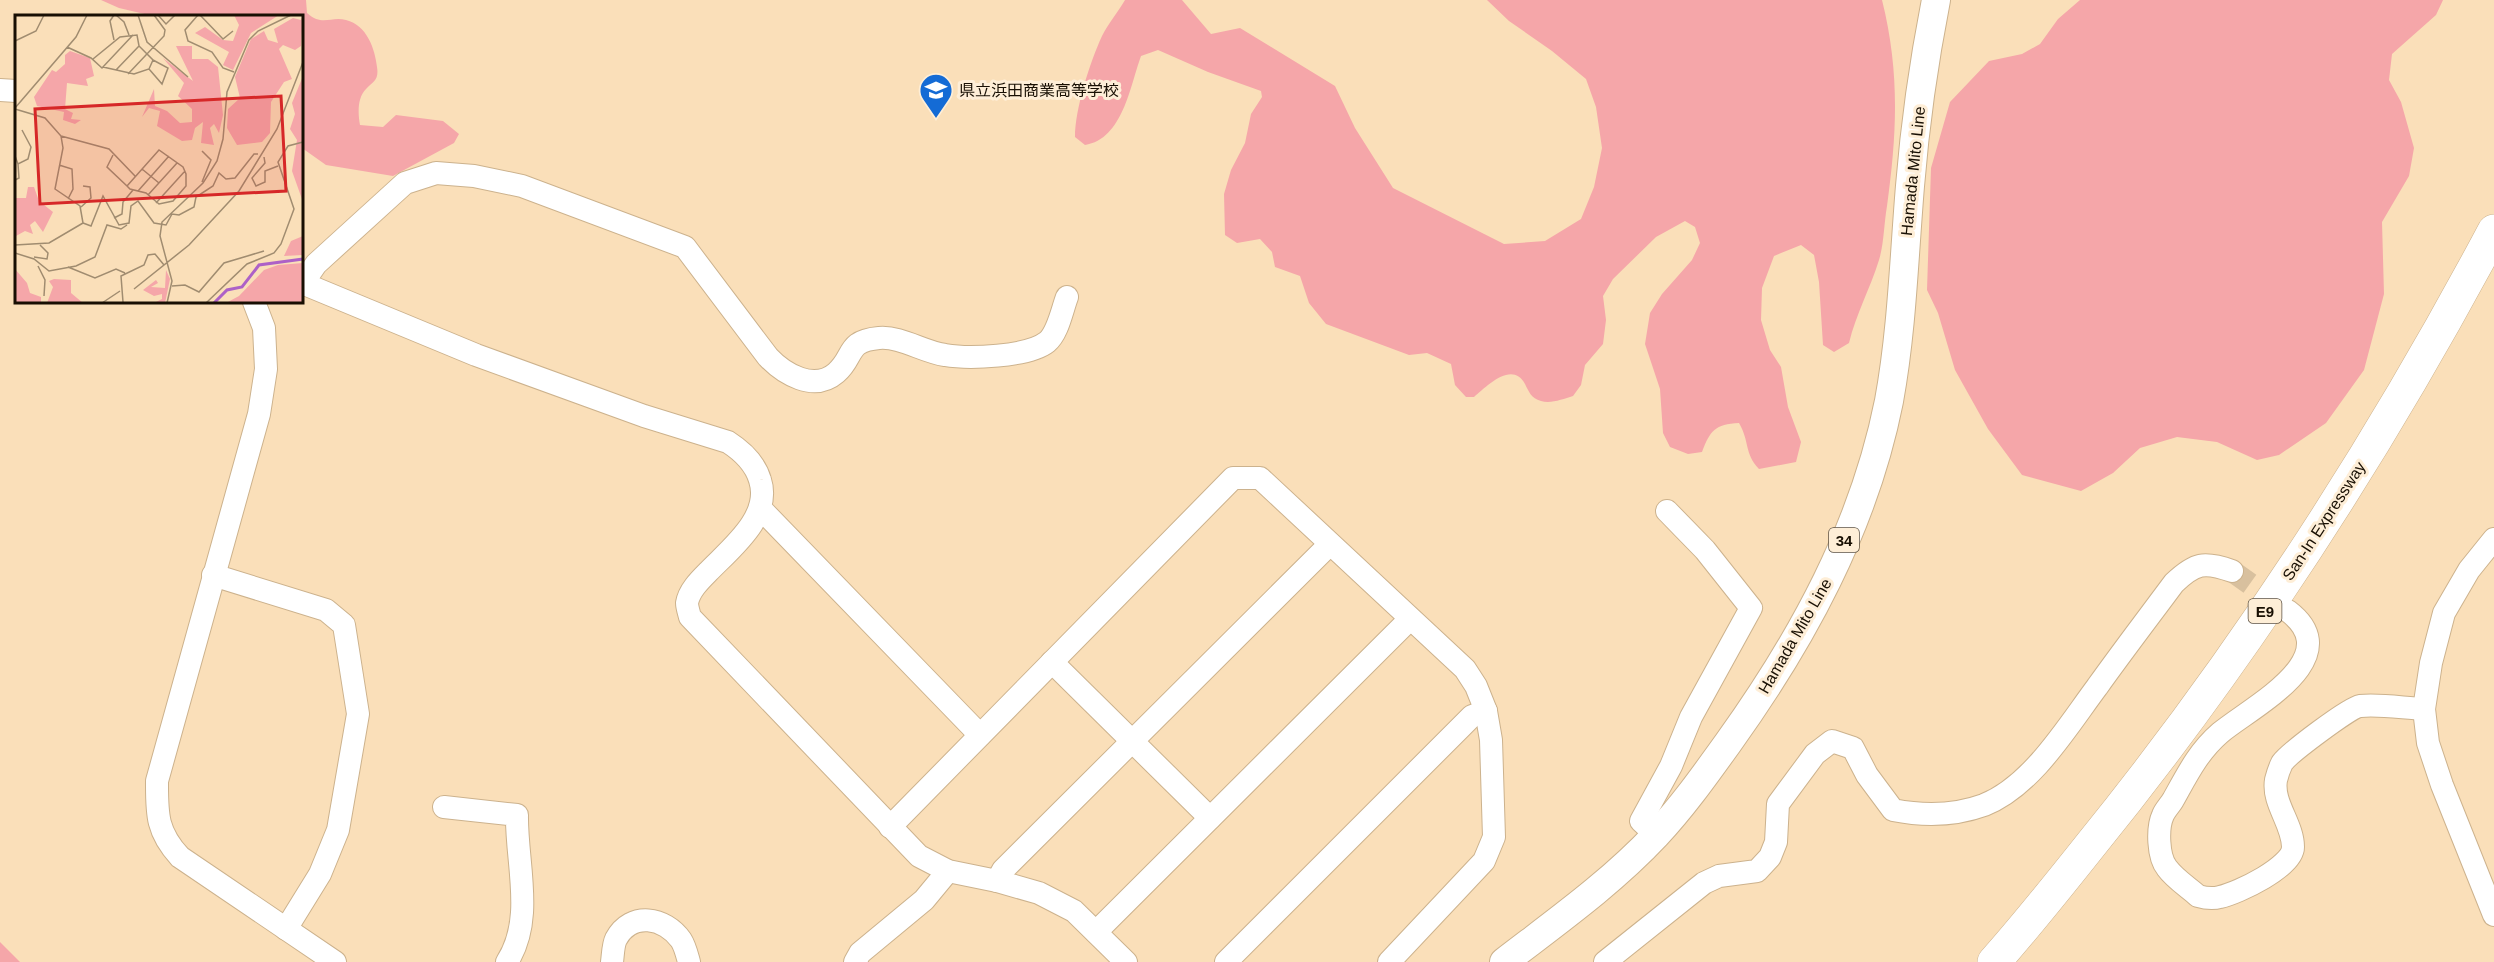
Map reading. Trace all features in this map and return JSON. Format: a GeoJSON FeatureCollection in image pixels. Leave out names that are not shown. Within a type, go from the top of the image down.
{"type":"FeatureCollection","features":[{"type":"Feature","properties":{"kind":"highway","name":"San-In Expressway"},"geometry":{"type":"LineString","coordinates":[[1994,962],[2141,783],[2246,641],[2351,481],[2442,328],[2494,231]]}},
{"type":"Feature","properties":{"kind":"main road","name":"Hamada Mito Line"},"geometry":{"type":"LineString","coordinates":[[1504,962],[1591,895],[1656,835],[1688,799],[1753,709],[1809,619],[1833,569],[1875,455],[1889,399],[1897,343],[1910,183],[1928,40],[1936,0]]}},
{"type":"Feature","properties":{"kind":"street"},"geometry":{"type":"LineString","coordinates":[[0,90],[15,91]]}},
{"type":"Feature","properties":{"kind":"street"},"geometry":{"type":"LineString","coordinates":[[303,282],[316,264],[405,183],[436,173],[474,176],[522,186],[685,247],[768,357],[779,369],[804,380],[825,379],[837,373],[856,345],[868,339],[884,338],[945,355],[1018,355],[1048,342],[1060,318],[1066,297]]}},
{"type":"Feature","properties":{"kind":"street"},"geometry":{"type":"LineString","coordinates":[[303,283],[476,355],[644,416],[728,441],[744,454],[757,470],[763,489],[760,508],[742,537],[692,591],[687,604],[690,617],[919,856],[948,871],[1039,892],[1074,911],[1126,962]]}},
{"type":"Feature","properties":{"kind":"street"},"geometry":{"type":"LineString","coordinates":[[254,303],[264,328],[266,369],[259,414],[157,781],[157,817],[167,843],[180,857],[335,962]]}},
{"type":"Feature","properties":{"kind":"street"},"geometry":{"type":"LineString","coordinates":[[890,827],[1233,478],[1260,478],[1465,669],[1476,686],[1486,711],[1491,740],[1494,837],[1484,861],[1389,962]]}},
{"type":"Feature","properties":{"kind":"street"},"geometry":{"type":"LineString","coordinates":[[760,508],[980,735]]}},
{"type":"Feature","properties":{"kind":"street"},"geometry":{"type":"LineString","coordinates":[[1656,835],[1641,821],[1671,766],[1691,717],[1750,608],[1705,550],[1667,510]]}},
{"type":"Feature","properties":{"kind":"street"},"geometry":{"type":"LineString","coordinates":[[2494,539],[2469,570],[2444,613],[2431,663],[2424,709],[2428,743],[2442,785],[2494,915]]}},
{"type":"Feature","properties":{"kind":"street"},"geometry":{"type":"LineString","coordinates":[[997,881],[1003,870],[1131,740],[1330,544]]}},
{"type":"Feature","properties":{"kind":"street"},"geometry":{"type":"LineString","coordinates":[[1605,962],[1704,883],[1719,876],[1757,871],[1770,857],[1776,842],[1778,804],[1815,754],[1832,741],[1853,748],[1867,775],[1893,810],[1920,816],[1950,813],[1984,805],[2012,789],[2044,757],[2174,583],[2189,569],[2204,565],[2232,571]]}},
{"type":"Feature","properties":{"kind":"street"},"geometry":{"type":"LineString","coordinates":[[213,575],[326,610],[344,625],[358,714],[338,830],[320,874],[286,929]]}},
{"type":"Feature","properties":{"kind":"street"},"geometry":{"type":"LineString","coordinates":[[2288,611],[2300,620],[2306,632],[2307,650],[2300,670],[2282,687],[2220,733],[2198,755],[2162,816],[2161,845],[2166,868],[2198,896],[2219,898],[2236,892],[2282,865],[2290,857],[2293,847],[2278,799],[2276,782],[2282,763],[2293,752],[2357,706],[2424,709]]}},
{"type":"Feature","properties":{"kind":"street"},"geometry":{"type":"LineString","coordinates":[[1096,933],[1410,619]]}},
{"type":"Feature","properties":{"kind":"street"},"geometry":{"type":"LineString","coordinates":[[1052,662],[1210,818]]}},
{"type":"Feature","properties":{"kind":"street"},"geometry":{"type":"LineString","coordinates":[[1226,962],[1472,716],[1486,711]]}},
{"type":"Feature","properties":{"kind":"street"},"geometry":{"type":"LineString","coordinates":[[444,807],[517,815],[522,876],[520,929],[507,962]]}},
{"type":"Feature","properties":{"kind":"street"},"geometry":{"type":"LineString","coordinates":[[855,962],[860,953],[924,900],[948,871]]}},
{"type":"Feature","properties":{"kind":"street"},"geometry":{"type":"LineString","coordinates":[[612,962],[615,941],[625,927],[646,919],[664,923],[681,941],[689,962]]}},
{"type":"Feature","properties":{"kind":"shaded area"},"geometry":{"type":"Polygon","coordinates":[[[101,0],[306,0],[307,13],[313,17],[322,20],[346,20],[359,27],[369,39],[376,60],[377,75],[361,97],[360,125],[383,127],[396,115],[443,121],[459,134],[454,143],[393,176],[326,165],[303,149],[303,15],[149,15],[119,8],[101,0]]]}},
{"type":"Feature","properties":{"kind":"shaded area"},"geometry":{"type":"Polygon","coordinates":[[[1125,0],[1182,0],[1211,34],[1240,28],[1335,86],[1355,128],[1393,188],[1504,244],[1545,241],[1581,219],[1594,187],[1602,148],[1596,107],[1586,79],[1552,51],[1509,21],[1487,0],[1882,0],[1892,52],[1894,78],[1893,153],[1881,254],[1849,343],[1834,352],[1823,345],[1819,282],[1814,255],[1801,245],[1774,256],[1762,288],[1761,320],[1770,350],[1781,367],[1788,407],[1801,442],[1796,462],[1759,469],[1751,458],[1739,423],[1724,425],[1714,430],[1702,452],[1688,454],[1670,447],[1663,433],[1660,389],[1645,344],[1650,313],[1662,294],[1692,260],[1700,243],[1695,227],[1685,221],[1656,237],[1613,279],[1603,296],[1606,320],[1603,344],[1585,365],[1581,385],[1573,396],[1561,400],[1545,402],[1538,400],[1531,394],[1520,377],[1513,374],[1492,382],[1474,397],[1466,397],[1455,385],[1451,364],[1427,353],[1409,355],[1326,324],[1309,303],[1300,276],[1275,267],[1272,252],[1260,239],[1237,243],[1225,235],[1224,194],[1231,170],[1245,143],[1251,114],[1262,97],[1261,91],[1208,72],[1158,50],[1141,56],[1123,110],[1108,133],[1098,141],[1085,145],[1075,137],[1080,100],[1097,47],[1125,0]]]}},
{"type":"Feature","properties":{"kind":"shaded area"},"geometry":{"type":"Polygon","coordinates":[[[2080,0],[2443,0],[2436,15],[2392,54],[2389,80],[2401,102],[2414,148],[2409,176],[2382,222],[2384,294],[2364,370],[2326,423],[2279,455],[2257,460],[2217,442],[2177,437],[2140,448],[2113,473],[2081,491],[2022,475],[1988,429],[1955,370],[1938,313],[1927,290],[1931,168],[1950,102],[1989,61],[2022,54],[2040,44],[2058,19],[2080,0]]]}},
{"type":"Feature","properties":{"kind":"shaded area"},"geometry":{"type":"Polygon","coordinates":[[[0,942],[20,962],[0,962],[0,942]]]}},
{"type":"Feature","properties":{"kind":"tunnel"},"geometry":{"type":"LineString","coordinates":[[2232,571],[2284,608]]}},
{"type":"Feature","properties":{"kind":"place","name":"県立浜田商業高等学校"},"geometry":{"type":"Point","coordinates":[936,119]}}]}
